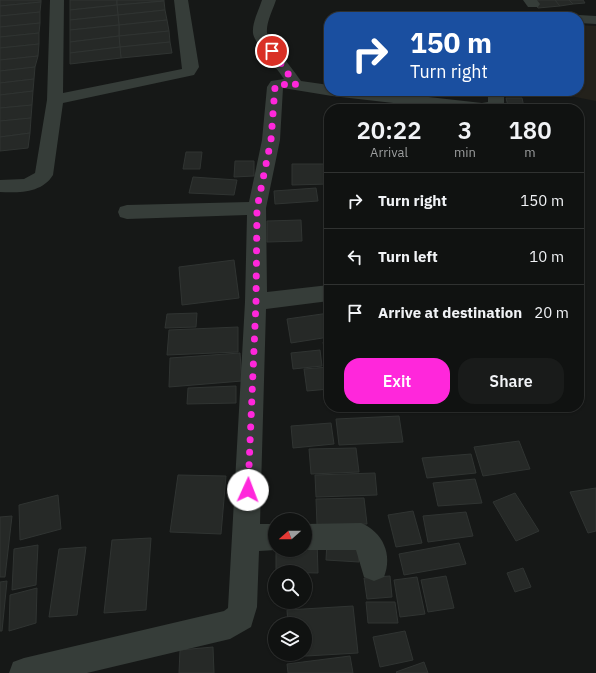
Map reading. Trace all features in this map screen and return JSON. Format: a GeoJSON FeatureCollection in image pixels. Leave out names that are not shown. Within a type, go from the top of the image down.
{"type":"FeatureCollection","features":[{"type":"Feature","properties":{"kind":"street"},"geometry":{"type":"LineString","coordinates":[[0,186],[26,185],[39,181],[44,175],[55,100],[57,0]]}},
{"type":"Feature","properties":{"kind":"street"},"geometry":{"type":"LineString","coordinates":[[55,100],[188,72],[191,66],[181,0]]}},
{"type":"Feature","properties":{"kind":"street"},"geometry":{"type":"LineString","coordinates":[[269,0],[261,23],[260,33],[263,41],[280,61],[296,85]]}},
{"type":"Feature","properties":{"kind":"street"},"geometry":{"type":"LineString","coordinates":[[584,19],[596,20]]}},
{"type":"Feature","properties":{"kind":"street"},"geometry":{"type":"LineString","coordinates":[[24,673],[230,624],[241,617],[243,607],[256,302],[257,208],[271,140],[275,87],[277,84],[282,83],[324,90]]}},
{"type":"Feature","properties":{"kind":"street"},"geometry":{"type":"LineString","coordinates":[[375,96],[446,104]]}},
{"type":"Feature","properties":{"kind":"street"},"geometry":{"type":"LineString","coordinates":[[127,212],[257,208]]}},
{"type":"Feature","properties":{"kind":"street"},"geometry":{"type":"LineString","coordinates":[[256,302],[324,294]]}},
{"type":"Feature","properties":{"kind":"street"},"geometry":{"type":"LineString","coordinates":[[312,537],[361,536],[366,539],[372,551],[374,567]]}},
{"type":"Feature","properties":{"kind":"street"},"geometry":{"type":"LineString","coordinates":[[246,538],[268,537]]}},
{"type":"Feature","properties":{"kind":"shaded area"},"geometry":{"type":"Polygon","coordinates":[[[584,25],[596,26],[596,101],[570,96],[584,96],[584,25]]]}},
{"type":"Feature","properties":{"kind":"building"},"geometry":{"type":"Polygon","coordinates":[[[0,0],[41,0],[41,2],[0,6],[0,0]]]}},
{"type":"Feature","properties":{"kind":"building"},"geometry":{"type":"Polygon","coordinates":[[[70,0],[117,0],[117,5],[70,10],[70,0]]]}},
{"type":"Feature","properties":{"kind":"building"},"geometry":{"type":"Polygon","coordinates":[[[117,0],[164,0],[164,1],[117,5],[117,0]]]}},
{"type":"Feature","properties":{"kind":"building"},"geometry":{"type":"Polygon","coordinates":[[[531,0],[555,0],[560,6],[538,8],[531,0]]]}},
{"type":"Feature","properties":{"kind":"building"},"geometry":{"type":"Polygon","coordinates":[[[555,0],[569,0],[573,4],[560,6],[555,0]]]}},
{"type":"Feature","properties":{"kind":"building"},"geometry":{"type":"Polygon","coordinates":[[[569,0],[583,0],[585,3],[573,4],[569,0]]]}},
{"type":"Feature","properties":{"kind":"building"},"geometry":{"type":"Polygon","coordinates":[[[164,1],[165,10],[118,15],[117,5],[164,1]]]}},
{"type":"Feature","properties":{"kind":"building"},"geometry":{"type":"Polygon","coordinates":[[[41,2],[40,12],[0,16],[0,6],[41,2]]]}},
{"type":"Feature","properties":{"kind":"building"},"geometry":{"type":"Polygon","coordinates":[[[117,5],[118,15],[70,20],[70,10],[117,5]]]}},
{"type":"Feature","properties":{"kind":"building"},"geometry":{"type":"Polygon","coordinates":[[[165,10],[167,20],[119,25],[118,15],[165,10]]]}},
{"type":"Feature","properties":{"kind":"building"},"geometry":{"type":"Polygon","coordinates":[[[40,12],[40,23],[0,27],[0,16],[40,12]]]}},
{"type":"Feature","properties":{"kind":"building"},"geometry":{"type":"Polygon","coordinates":[[[118,15],[119,25],[70,30],[70,20],[118,15]]]}},
{"type":"Feature","properties":{"kind":"building"},"geometry":{"type":"Polygon","coordinates":[[[167,20],[169,31],[119,36],[119,25],[167,20]]]}},
{"type":"Feature","properties":{"kind":"building"},"geometry":{"type":"Polygon","coordinates":[[[40,23],[39,33],[0,37],[0,27],[40,23]]]}},
{"type":"Feature","properties":{"kind":"building"},"geometry":{"type":"Polygon","coordinates":[[[119,25],[119,36],[70,42],[70,30],[119,25]]]}},
{"type":"Feature","properties":{"kind":"building"},"geometry":{"type":"Polygon","coordinates":[[[169,31],[170,42],[120,47],[119,36],[169,31]]]}},
{"type":"Feature","properties":{"kind":"building"},"geometry":{"type":"Polygon","coordinates":[[[39,33],[39,44],[0,48],[0,37],[39,33]]]}},
{"type":"Feature","properties":{"kind":"building"},"geometry":{"type":"Polygon","coordinates":[[[119,36],[120,47],[70,53],[70,42],[119,36]]]}},
{"type":"Feature","properties":{"kind":"building"},"geometry":{"type":"Polygon","coordinates":[[[170,42],[172,53],[121,58],[120,47],[170,42]]]}},
{"type":"Feature","properties":{"kind":"building"},"geometry":{"type":"Polygon","coordinates":[[[39,44],[38,56],[0,60],[0,48],[39,44]]]}},
{"type":"Feature","properties":{"kind":"building"},"geometry":{"type":"Polygon","coordinates":[[[120,47],[121,58],[70,64],[70,53],[120,47]]]}},
{"type":"Feature","properties":{"kind":"building"},"geometry":{"type":"Polygon","coordinates":[[[38,56],[35,67],[0,71],[0,60],[38,56]]]}},
{"type":"Feature","properties":{"kind":"building"},"geometry":{"type":"Polygon","coordinates":[[[35,67],[34,79],[0,83],[0,71],[35,67]]]}},
{"type":"Feature","properties":{"kind":"building"},"geometry":{"type":"Polygon","coordinates":[[[34,79],[33,91],[0,95],[0,83],[34,79]]]}},
{"type":"Feature","properties":{"kind":"building"},"geometry":{"type":"Polygon","coordinates":[[[33,91],[32,105],[0,108],[0,95],[33,91]]]}},
{"type":"Feature","properties":{"kind":"building"},"geometry":{"type":"Polygon","coordinates":[[[506,98],[522,98],[523,104],[508,104],[506,98]]]}},
{"type":"Feature","properties":{"kind":"building"},"geometry":{"type":"Polygon","coordinates":[[[32,105],[31,118],[0,121],[0,108],[32,105]]]}},
{"type":"Feature","properties":{"kind":"building"},"geometry":{"type":"Polygon","coordinates":[[[31,118],[30,133],[0,137],[0,121],[31,118]]]}},
{"type":"Feature","properties":{"kind":"building"},"geometry":{"type":"Polygon","coordinates":[[[30,133],[28,148],[0,151],[0,137],[30,133]]]}},
{"type":"Feature","properties":{"kind":"building"},"geometry":{"type":"Polygon","coordinates":[[[186,152],[202,152],[200,169],[183,169],[186,152]]]}},
{"type":"Feature","properties":{"kind":"building"},"geometry":{"type":"Polygon","coordinates":[[[235,161],[254,161],[254,176],[234,177],[235,161]]]}},
{"type":"Feature","properties":{"kind":"building"},"geometry":{"type":"Polygon","coordinates":[[[292,164],[324,164],[324,184],[292,185],[292,164]]]}},
{"type":"Feature","properties":{"kind":"building"},"geometry":{"type":"Polygon","coordinates":[[[193,177],[237,180],[234,195],[189,193],[193,177]]]}},
{"type":"Feature","properties":{"kind":"building"},"geometry":{"type":"Polygon","coordinates":[[[316,188],[318,201],[275,204],[274,191],[316,188]]]}},
{"type":"Feature","properties":{"kind":"building"},"geometry":{"type":"Polygon","coordinates":[[[301,220],[302,241],[267,242],[267,221],[301,220]]]}},
{"type":"Feature","properties":{"kind":"building"},"geometry":{"type":"Polygon","coordinates":[[[234,260],[239,298],[182,305],[179,267],[234,260]]]}},
{"type":"Feature","properties":{"kind":"building"},"geometry":{"type":"Polygon","coordinates":[[[197,313],[196,327],[165,328],[167,314],[197,313]]]}},
{"type":"Feature","properties":{"kind":"building"},"geometry":{"type":"Polygon","coordinates":[[[324,314],[324,338],[291,343],[287,319],[324,314]]]}},
{"type":"Feature","properties":{"kind":"building"},"geometry":{"type":"Polygon","coordinates":[[[238,327],[238,352],[167,355],[169,330],[238,327]]]}},
{"type":"Feature","properties":{"kind":"building"},"geometry":{"type":"Polygon","coordinates":[[[320,350],[322,366],[293,369],[291,353],[320,350]]]}},
{"type":"Feature","properties":{"kind":"building"},"geometry":{"type":"Polygon","coordinates":[[[240,353],[242,381],[169,387],[170,358],[240,353]]]}},
{"type":"Feature","properties":{"kind":"building"},"geometry":{"type":"Polygon","coordinates":[[[324,367],[324,389],[307,391],[304,369],[324,367]]]}},
{"type":"Feature","properties":{"kind":"building"},"geometry":{"type":"Polygon","coordinates":[[[236,386],[236,403],[187,404],[188,388],[236,386]]]}},
{"type":"Feature","properties":{"kind":"building"},"geometry":{"type":"Polygon","coordinates":[[[399,416],[403,442],[339,445],[336,419],[399,416]]]}},
{"type":"Feature","properties":{"kind":"building"},"geometry":{"type":"Polygon","coordinates":[[[331,423],[334,444],[293,448],[291,426],[331,423]]]}},
{"type":"Feature","properties":{"kind":"building"},"geometry":{"type":"Polygon","coordinates":[[[519,441],[530,469],[483,476],[474,447],[519,441]]]}},
{"type":"Feature","properties":{"kind":"building"},"geometry":{"type":"Polygon","coordinates":[[[356,448],[359,472],[311,474],[309,449],[356,448]]]}},
{"type":"Feature","properties":{"kind":"building"},"geometry":{"type":"Polygon","coordinates":[[[471,454],[476,473],[427,478],[422,458],[471,454]]]}},
{"type":"Feature","properties":{"kind":"building"},"geometry":{"type":"Polygon","coordinates":[[[375,473],[377,495],[316,497],[315,475],[375,473]]]}},
{"type":"Feature","properties":{"kind":"building"},"geometry":{"type":"Polygon","coordinates":[[[178,475],[226,476],[221,534],[170,532],[178,475]]]}},
{"type":"Feature","properties":{"kind":"building"},"geometry":{"type":"Polygon","coordinates":[[[475,479],[482,503],[438,506],[433,483],[475,479]]]}},
{"type":"Feature","properties":{"kind":"building"},"geometry":{"type":"Polygon","coordinates":[[[596,488],[596,531],[588,533],[570,492],[596,488]]]}},
{"type":"Feature","properties":{"kind":"building"},"geometry":{"type":"Polygon","coordinates":[[[515,493],[539,531],[516,541],[493,502],[515,493]]]}},
{"type":"Feature","properties":{"kind":"building"},"geometry":{"type":"Polygon","coordinates":[[[58,495],[61,529],[20,540],[19,505],[58,495]]]}},
{"type":"Feature","properties":{"kind":"building"},"geometry":{"type":"Polygon","coordinates":[[[364,498],[367,524],[317,525],[316,499],[364,498]]]}},
{"type":"Feature","properties":{"kind":"building"},"geometry":{"type":"Polygon","coordinates":[[[413,511],[422,543],[396,547],[388,515],[413,511]]]}},
{"type":"Feature","properties":{"kind":"building"},"geometry":{"type":"Polygon","coordinates":[[[466,512],[473,536],[428,542],[423,516],[466,512]]]}},
{"type":"Feature","properties":{"kind":"building"},"geometry":{"type":"Polygon","coordinates":[[[12,516],[5,577],[0,577],[0,517],[12,516]]]}},
{"type":"Feature","properties":{"kind":"building"},"geometry":{"type":"Polygon","coordinates":[[[151,538],[146,610],[104,613],[112,540],[151,538]]]}},
{"type":"Feature","properties":{"kind":"building"},"geometry":{"type":"Polygon","coordinates":[[[317,540],[318,573],[312,573],[312,565],[276,565],[276,557],[312,557],[312,544],[317,540]]]}},
{"type":"Feature","properties":{"kind":"building"},"geometry":{"type":"Polygon","coordinates":[[[327,541],[359,544],[359,562],[326,560],[327,541]]]}},
{"type":"Feature","properties":{"kind":"building"},"geometry":{"type":"Polygon","coordinates":[[[459,543],[466,564],[404,575],[399,554],[459,543]]]}},
{"type":"Feature","properties":{"kind":"building"},"geometry":{"type":"Polygon","coordinates":[[[38,545],[36,585],[12,590],[14,549],[38,545]]]}},
{"type":"Feature","properties":{"kind":"building"},"geometry":{"type":"Polygon","coordinates":[[[86,547],[77,615],[49,617],[59,549],[86,547]]]}},
{"type":"Feature","properties":{"kind":"building"},"geometry":{"type":"Polygon","coordinates":[[[523,568],[531,587],[515,592],[507,573],[523,568]]]}},
{"type":"Feature","properties":{"kind":"building"},"geometry":{"type":"Polygon","coordinates":[[[390,576],[392,597],[367,599],[364,578],[390,576]]]}},
{"type":"Feature","properties":{"kind":"building"},"geometry":{"type":"Polygon","coordinates":[[[446,576],[454,608],[428,612],[421,580],[446,576]]]}},
{"type":"Feature","properties":{"kind":"building"},"geometry":{"type":"Polygon","coordinates":[[[417,577],[425,614],[400,617],[394,580],[417,577]]]}},
{"type":"Feature","properties":{"kind":"building"},"geometry":{"type":"Polygon","coordinates":[[[7,581],[2,631],[0,631],[0,582],[7,581]]]}},
{"type":"Feature","properties":{"kind":"building"},"geometry":{"type":"Polygon","coordinates":[[[37,588],[36,623],[9,631],[10,595],[37,588]]]}},
{"type":"Feature","properties":{"kind":"building"},"geometry":{"type":"Polygon","coordinates":[[[366,602],[395,602],[398,623],[368,623],[366,602]]]}},
{"type":"Feature","properties":{"kind":"building"},"geometry":{"type":"Polygon","coordinates":[[[353,606],[358,653],[312,656],[312,617],[288,617],[287,610],[353,606]]]}},
{"type":"Feature","properties":{"kind":"building"},"geometry":{"type":"Polygon","coordinates":[[[405,631],[413,660],[380,667],[373,637],[405,631]]]}},
{"type":"Feature","properties":{"kind":"building"},"geometry":{"type":"Polygon","coordinates":[[[213,647],[214,673],[179,673],[180,650],[213,647]]]}},
{"type":"Feature","properties":{"kind":"building"},"geometry":{"type":"Polygon","coordinates":[[[350,656],[353,673],[288,673],[287,664],[350,656]]]}},
{"type":"Feature","properties":{"kind":"building"},"geometry":{"type":"Polygon","coordinates":[[[424,662],[428,673],[396,672],[424,662]]]}},
{"type":"Feature","properties":{"kind":"route"},"geometry":{"type":"LineString","coordinates":[[248,490],[256,302],[257,208],[271,140],[275,87],[277,84],[282,83],[296,85],[272,51]]}}]}
